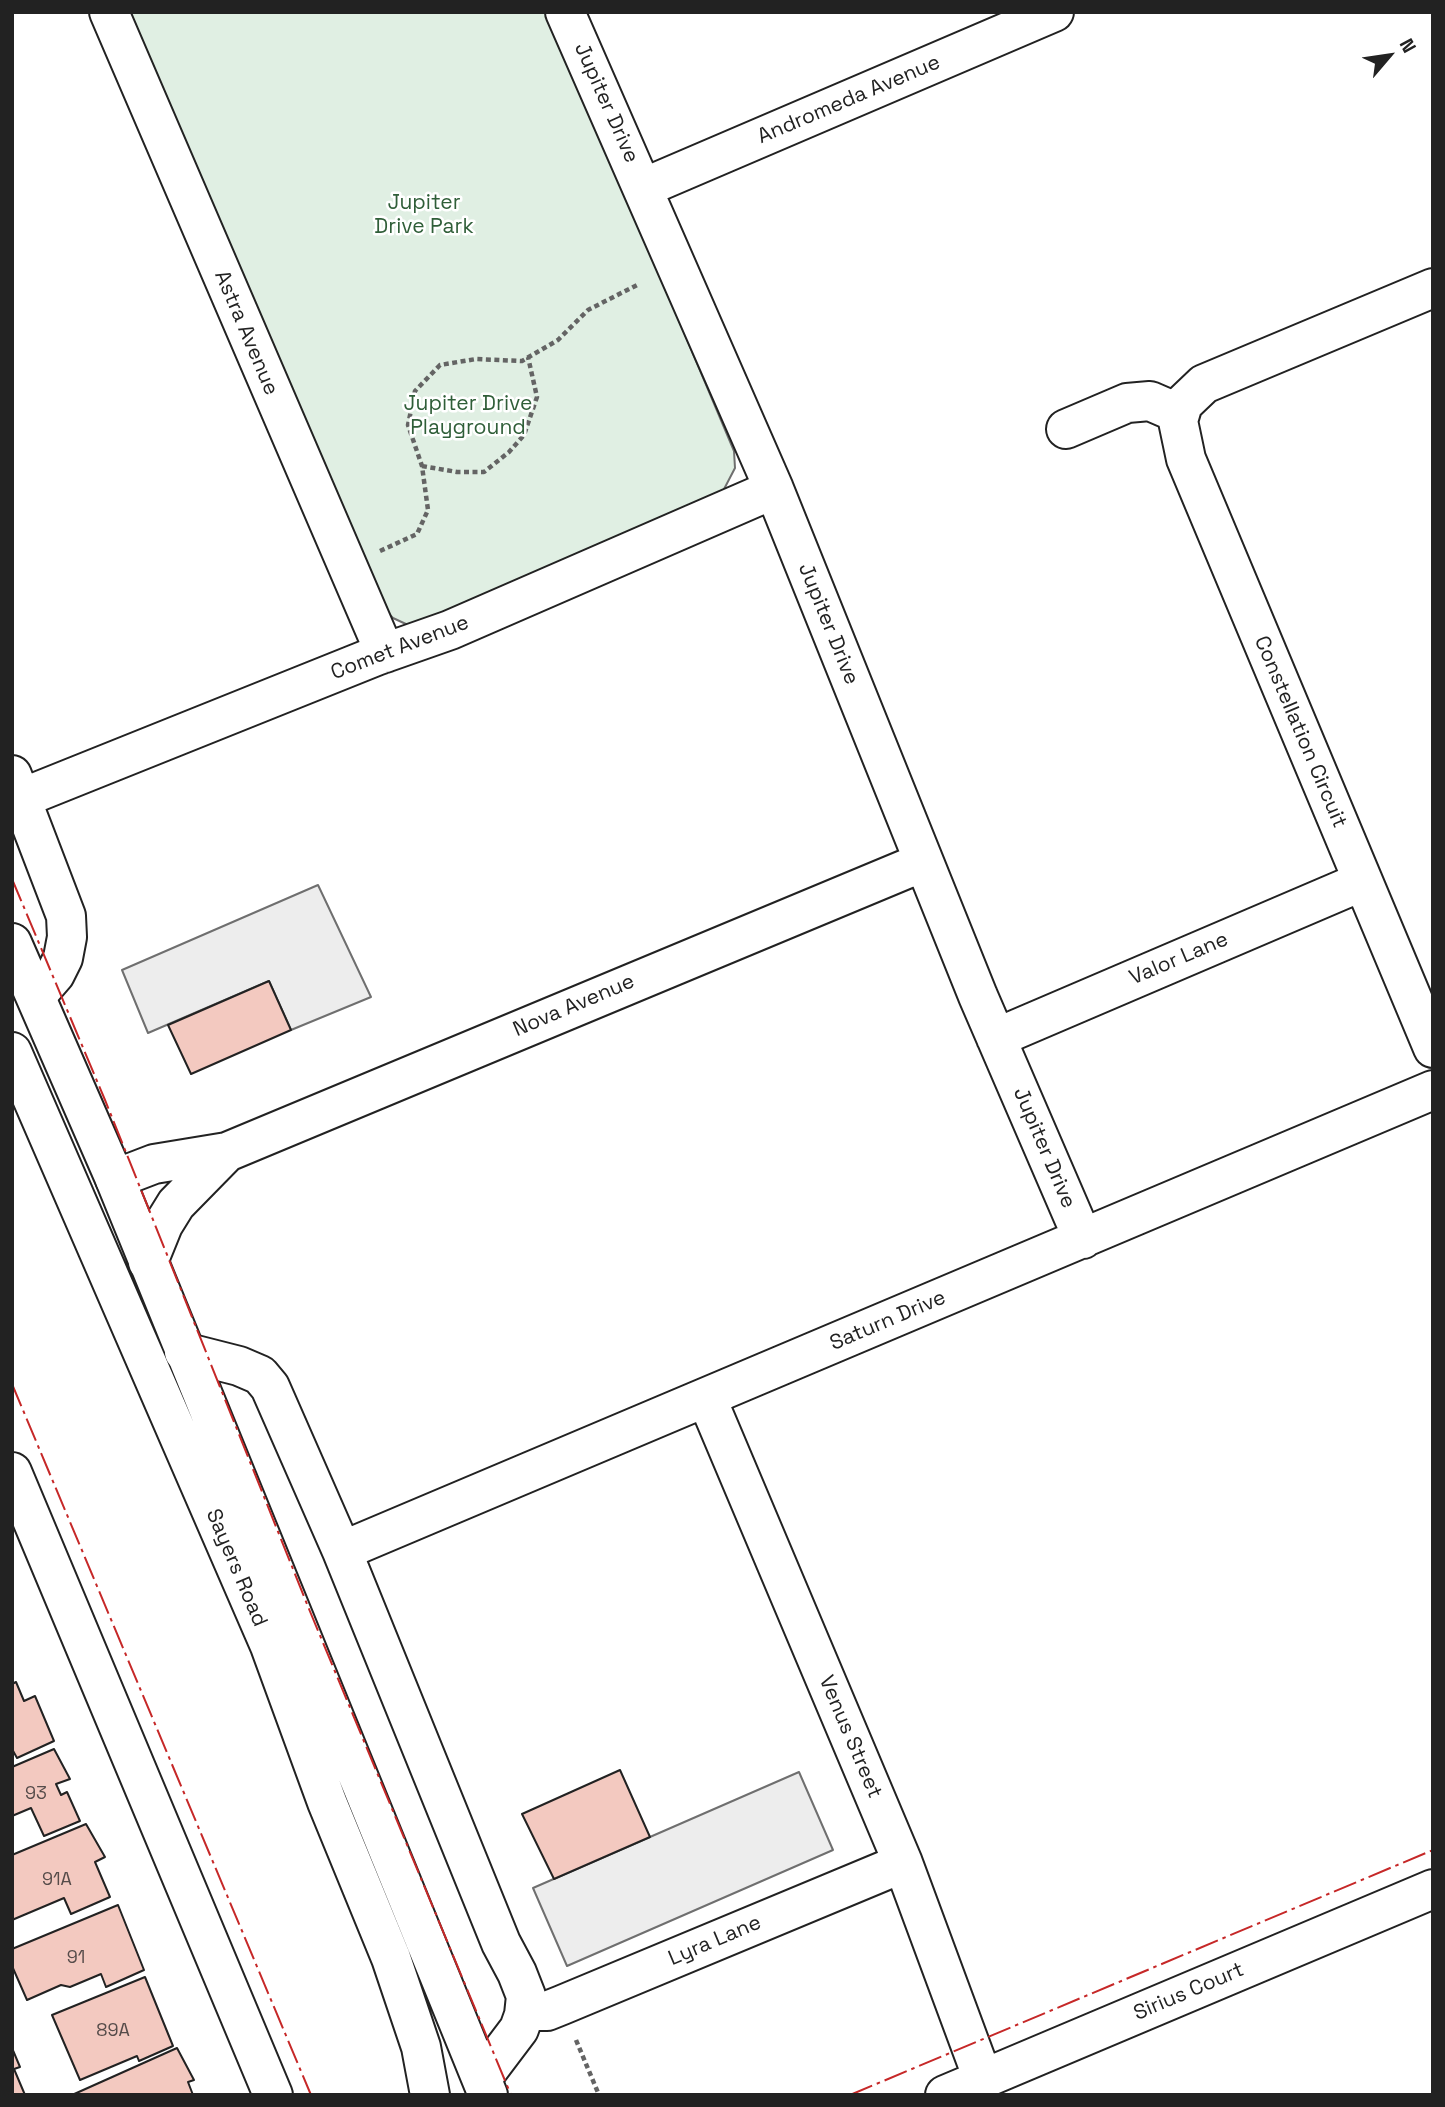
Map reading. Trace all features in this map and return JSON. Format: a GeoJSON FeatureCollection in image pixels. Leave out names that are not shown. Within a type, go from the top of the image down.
{"type":"FeatureCollection","features":[{"type":"Feature","properties":{"kind":"street","name":"Astra Avenue"},"geometry":{"type":"LineString","coordinates":[[109,12],[385,653]]}},
{"type":"Feature","properties":{"kind":"street","name":"Jupiter Drive"},"geometry":{"type":"LineString","coordinates":[[565,12],[774,489],[923,862],[1083,1239]]}},
{"type":"Feature","properties":{"kind":"street","name":"Andromeda Avenue"},"geometry":{"type":"LineString","coordinates":[[643,188],[996,23],[1054,12]]}},
{"type":"Feature","properties":{"kind":"street"},"geometry":{"type":"LineString","coordinates":[[1066,429],[1127,402],[1150,401],[1180,414],[1187,399],[1204,384],[1433,288]]}},
{"type":"Feature","properties":{"kind":"street","name":"Constellation Circuit"},"geometry":{"type":"LineString","coordinates":[[1180,414],[1179,434],[1186,459],[1433,1048]]}},
{"type":"Feature","properties":{"kind":"street","name":"Comet Avenue"},"geometry":{"type":"LineString","coordinates":[[17,787],[450,630],[774,489]]}},
{"type":"Feature","properties":{"kind":"street"},"geometry":{"type":"LineString","coordinates":[[17,787],[66,916],[67,937],[63,958],[55,974],[36,996]]}},
{"type":"Feature","properties":{"kind":"street","name":"Nova Avenue"},"geometry":{"type":"LineString","coordinates":[[77,1195],[154,1164],[226,1152],[923,862]]}},
{"type":"Feature","properties":{"kind":"street","name":"Valor Lane"},"geometry":{"type":"LineString","coordinates":[[996,1038],[1363,881]]}},
{"type":"Feature","properties":{"kind":"street","name":"Sayers Road"},"geometry":{"type":"LineString","coordinates":[[12,943],[115,1179],[485,2087]]}},
{"type":"Feature","properties":{"kind":"street","name":"Sayers Road"},"geometry":{"type":"LineString","coordinates":[[12,1052],[77,1195],[270,1646],[327,1802],[391,1958],[421,2047],[430,2095]]}},
{"type":"Feature","properties":{"kind":"street","name":"Saturn Drive"},"geometry":{"type":"LineString","coordinates":[[342,1551],[1433,1090]]}},
{"type":"Feature","properties":{"kind":"street","name":"Nova Avenue"},"geometry":{"type":"LineString","coordinates":[[148,1262],[163,1225],[176,1204],[226,1152]]}},
{"type":"Feature","properties":{"kind":"street"},"geometry":{"type":"LineString","coordinates":[[184,1352],[260,1375],[270,1387],[342,1551],[502,1944],[526,1996],[525,2011]]}},
{"type":"Feature","properties":{"kind":"street","name":"Venus Street"},"geometry":{"type":"LineString","coordinates":[[706,1399],[903,1863],[983,2079]]}},
{"type":"Feature","properties":{"kind":"street"},"geometry":{"type":"LineString","coordinates":[[12,1472],[273,2095]]}},
{"type":"Feature","properties":{"kind":"street","name":"Lyra Lane"},"geometry":{"type":"LineString","coordinates":[[525,2011],[547,2011],[562,2006],[903,1863]]}},
{"type":"Feature","properties":{"kind":"street","name":"Sirius Court"},"geometry":{"type":"LineString","coordinates":[[945,2095],[1433,1889]]}},
{"type":"Feature","properties":{"kind":"street","name":"Sayers Road"},"geometry":{"type":"LineString","coordinates":[[485,2087],[519,2029],[525,2011]]}},
{"type":"Feature","properties":{"kind":"path"},"geometry":{"type":"LineString","coordinates":[[348,567],[417,534],[428,510],[422,466],[408,425],[415,391],[440,365],[476,359],[522,361],[558,340],[588,310],[637,285]]}},
{"type":"Feature","properties":{"kind":"path"},"geometry":{"type":"LineString","coordinates":[[422,466],[457,472],[484,472],[509,452],[524,435],[537,397],[528,357]]}},
{"type":"Feature","properties":{"kind":"path"},"geometry":{"type":"LineString","coordinates":[[562,2006],[599,2095]]}},
{"type":"Feature","properties":{"kind":"green space","name":"Jupiter Drive Park"},"geometry":{"type":"Polygon","coordinates":[[[129,12],[549,12],[734,451],[735,468],[722,493],[428,626],[408,625],[393,618],[378,603],[129,12]]]}},
{"type":"Feature","properties":{"kind":"shaded area"},"geometry":{"type":"Polygon","coordinates":[[[318,885],[371,997],[291,1030],[269,981],[148,1033],[122,970],[318,885]]]}},
{"type":"Feature","properties":{"kind":"shaded area"},"geometry":{"type":"Polygon","coordinates":[[[799,1772],[833,1850],[567,1966],[533,1888],[799,1772]]]}},
{"type":"Feature","properties":{"kind":"building"},"geometry":{"type":"Polygon","coordinates":[[[269,981],[291,1030],[191,1074],[168,1025],[269,981]]]}},
{"type":"Feature","properties":{"kind":"building"},"geometry":{"type":"Polygon","coordinates":[[[16,1682],[24,1701],[35,1696],[54,1741],[17,1758],[12,1749],[12,1684],[16,1682]]]}},
{"type":"Feature","properties":{"kind":"building"},"geometry":{"type":"Polygon","coordinates":[[[54,1749],[70,1779],[56,1784],[61,1795],[67,1792],[80,1821],[44,1836],[31,1808],[12,1816],[12,1767],[54,1749]]]}},
{"type":"Feature","properties":{"kind":"building"},"geometry":{"type":"Polygon","coordinates":[[[620,1770],[650,1837],[554,1879],[522,1814],[620,1770]]]}},
{"type":"Feature","properties":{"kind":"building"},"geometry":{"type":"Polygon","coordinates":[[[86,1824],[105,1857],[95,1862],[110,1897],[71,1914],[64,1898],[12,1920],[12,1855],[86,1824]]]}},
{"type":"Feature","properties":{"kind":"building"},"geometry":{"type":"Polygon","coordinates":[[[118,1905],[144,1970],[106,1987],[101,1974],[70,1987],[61,1985],[27,2000],[12,1966],[12,1949],[118,1905]]]}},
{"type":"Feature","properties":{"kind":"building"},"geometry":{"type":"Polygon","coordinates":[[[145,1977],[173,2046],[139,2061],[137,2056],[80,2080],[52,2015],[145,1977]]]}},
{"type":"Feature","properties":{"kind":"building"},"geometry":{"type":"Polygon","coordinates":[[[12,2048],[20,2067],[14,2069],[25,2095],[12,2095],[12,2048]]]}},
{"type":"Feature","properties":{"kind":"building"},"geometry":{"type":"Polygon","coordinates":[[[177,2048],[194,2080],[188,2082],[193,2095],[72,2095],[177,2048]]]}},
{"type":"Feature","properties":{"kind":"power"},"geometry":{"type":"LineString","coordinates":[[12,879],[105,1100],[309,1609],[511,2095]]}},
{"type":"Feature","properties":{"kind":"power"},"geometry":{"type":"LineString","coordinates":[[12,1384],[311,2095]]}},
{"type":"Feature","properties":{"kind":"power"},"geometry":{"type":"LineString","coordinates":[[850,2095],[1433,1850]]}},
{"type":"Feature","properties":{"kind":"park label","name":"Jupiter Drive Playground"},"geometry":{"type":"Point","coordinates":[468,416]}}]}
